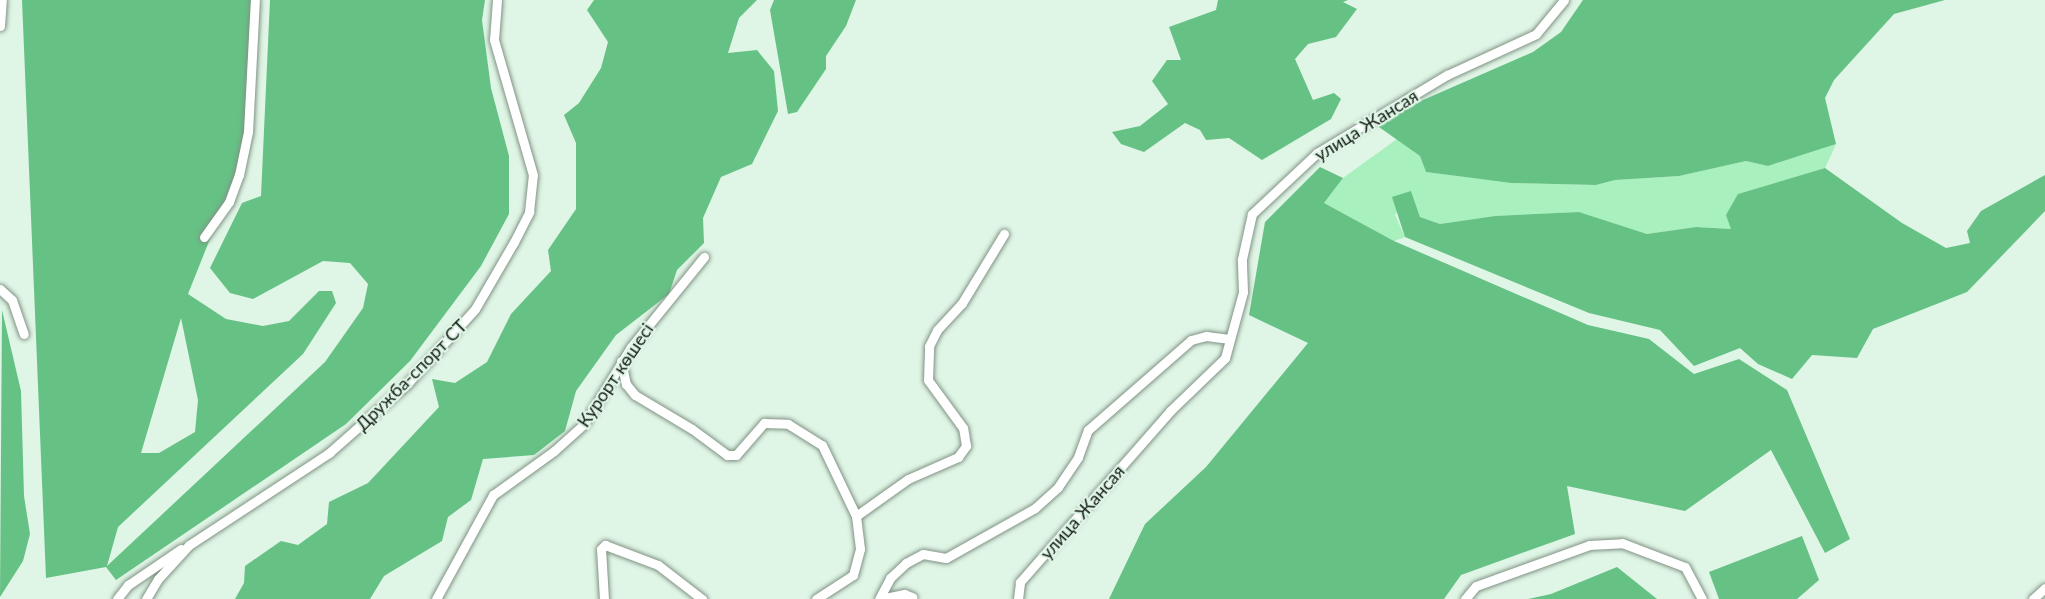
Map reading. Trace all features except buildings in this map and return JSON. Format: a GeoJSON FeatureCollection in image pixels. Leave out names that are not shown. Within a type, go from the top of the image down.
{"type":"FeatureCollection","features":[{"type":"Feature","properties":{"kind":"street"},"geometry":{"type":"LineString","coordinates":[[0,26],[2,0]]}},
{"type":"Feature","properties":{"kind":"street"},"geometry":{"type":"LineString","coordinates":[[204,237],[229,202],[239,175],[248,132],[255,0]]}},
{"type":"Feature","properties":{"kind":"street","name":"Дружба-спорт СТ"},"geometry":{"type":"LineString","coordinates":[[146,599],[158,579],[189,545],[329,453],[368,421],[440,351],[475,309],[529,212],[533,175],[494,40],[497,0]]}},
{"type":"Feature","properties":{"kind":"street","name":"улица Жансая"},"geometry":{"type":"LineString","coordinates":[[1018,599],[1021,582],[1170,411],[1225,358],[1243,292],[1242,259],[1252,214],[1317,153],[1446,75],[1536,34],[1564,0]]}},
{"type":"Feature","properties":{"kind":"street"},"geometry":{"type":"LineString","coordinates":[[856,516],[908,479],[957,457],[966,446],[963,428],[930,384],[928,346],[937,330],[962,303],[1004,234]]}},
{"type":"Feature","properties":{"kind":"street","name":"Курорт көшесі"},"geometry":{"type":"LineString","coordinates":[[436,599],[493,495],[571,437],[596,407],[621,361],[704,256]]}},
{"type":"Feature","properties":{"kind":"street"},"geometry":{"type":"LineString","coordinates":[[0,289],[12,300],[24,334]]}},
{"type":"Feature","properties":{"kind":"street"},"geometry":{"type":"LineString","coordinates":[[880,599],[890,578],[906,563],[923,554],[946,558],[1035,508],[1058,487],[1078,457],[1088,430],[1191,340],[1206,336],[1230,339]]}},
{"type":"Feature","properties":{"kind":"street"},"geometry":{"type":"LineString","coordinates":[[621,361],[626,384],[635,395],[692,429],[727,455],[736,455],[764,423],[788,424],[804,431],[827,453],[856,516],[860,549],[853,575],[816,599]]}},
{"type":"Feature","properties":{"kind":"street"},"geometry":{"type":"LineString","coordinates":[[1465,599],[1476,586],[1589,545],[1622,543],[1685,567],[1702,599]]}},
{"type":"Feature","properties":{"kind":"street"},"geometry":{"type":"LineString","coordinates":[[117,599],[128,585],[189,545]]}},
{"type":"Feature","properties":{"kind":"street"},"geometry":{"type":"LineString","coordinates":[[604,599],[601,549],[605,545],[658,565],[702,599]]}},
{"type":"Feature","properties":{"kind":"street"},"geometry":{"type":"LineString","coordinates":[[2033,599],[2045,588]]}},
{"type":"Feature","properties":{"kind":"street"},"geometry":{"type":"LineString","coordinates":[[880,599],[904,594],[912,597]]}},
{"type":"Feature","properties":{"kind":"green space"},"geometry":{"type":"Polygon","coordinates":[[[22,0],[251,0],[243,156],[188,294],[226,319],[263,326],[289,321],[319,291],[332,291],[336,303],[303,354],[118,527],[107,566],[325,362],[363,308],[368,284],[350,263],[323,261],[253,299],[230,293],[210,268],[242,203],[261,196],[270,0],[485,0],[482,20],[491,88],[509,156],[509,214],[481,266],[410,361],[346,424],[116,580],[106,567],[46,578],[22,0]],[[181,318],[141,453],[159,453],[195,432],[198,400],[181,318]]]}},
{"type":"Feature","properties":{"kind":"green space"},"geometry":{"type":"Polygon","coordinates":[[[594,0],[757,0],[739,18],[728,53],[757,50],[774,71],[778,111],[752,164],[721,177],[703,218],[704,243],[677,270],[669,294],[616,335],[576,391],[565,431],[534,455],[483,459],[471,500],[448,517],[442,541],[384,576],[370,599],[235,599],[244,583],[245,566],[281,541],[298,545],[327,524],[329,502],[368,483],[439,407],[432,379],[455,383],[487,362],[511,314],[551,271],[548,250],[576,209],[576,143],[564,115],[579,103],[601,68],[608,42],[587,10],[594,0]]]}},
{"type":"Feature","properties":{"kind":"green space"},"geometry":{"type":"Polygon","coordinates":[[[774,0],[856,0],[846,26],[826,56],[826,69],[797,112],[788,114],[770,10],[774,0]]]}},
{"type":"Feature","properties":{"kind":"green space"},"geometry":{"type":"Polygon","coordinates":[[[1218,0],[1348,0],[1343,2],[1357,9],[1336,37],[1308,44],[1295,59],[1313,100],[1334,93],[1341,99],[1331,119],[1262,160],[1229,138],[1206,140],[1200,130],[1185,123],[1144,152],[1121,144],[1112,132],[1140,126],[1168,104],[1152,81],[1167,60],[1181,60],[1169,27],[1216,10],[1218,0]]]}},
{"type":"Feature","properties":{"kind":"green space"},"geometry":{"type":"Polygon","coordinates":[[[1583,0],[1945,0],[1894,14],[1834,80],[1825,98],[1836,144],[1768,166],[1746,161],[1679,176],[1615,180],[1596,185],[1511,183],[1426,172],[1420,156],[1379,127],[1391,114],[1533,52],[1561,32],[1583,0]]]}},
{"type":"Feature","properties":{"kind":"green space"},"geometry":{"type":"Polygon","coordinates":[[[1397,139],[1420,156],[1426,172],[1511,183],[1596,185],[1615,180],[1679,176],[1746,161],[1768,166],[1836,144],[1825,168],[1738,194],[1732,229],[1696,227],[1647,234],[1579,212],[1495,216],[1440,224],[1420,217],[1411,191],[1395,215],[1405,237],[1394,241],[1324,203],[1343,178],[1397,139]]]}},
{"type":"Feature","properties":{"kind":"green space"},"geometry":{"type":"Polygon","coordinates":[[[1320,167],[1343,178],[1324,203],[1394,241],[1588,325],[1649,339],[1694,374],[1739,359],[1787,390],[1850,539],[1825,553],[1771,450],[1685,511],[1567,486],[1575,534],[1461,575],[1444,599],[1109,599],[1145,524],[1206,467],[1308,343],[1249,315],[1265,222],[1320,167]]]}},
{"type":"Feature","properties":{"kind":"green space"},"geometry":{"type":"Polygon","coordinates":[[[1825,168],[1902,223],[1946,248],[1970,243],[1967,231],[1981,211],[2045,175],[2045,211],[1967,292],[1873,329],[1857,358],[1812,355],[1792,379],[1758,364],[1740,348],[1694,366],[1660,330],[1589,313],[1405,237],[1392,197],[1411,191],[1420,217],[1440,224],[1495,216],[1579,212],[1647,234],[1696,227],[1731,229],[1726,215],[1738,194],[1825,168]]]}},
{"type":"Feature","properties":{"kind":"green space"},"geometry":{"type":"Polygon","coordinates":[[[2,310],[21,391],[24,496],[30,534],[23,561],[0,597],[2,310]]]}},
{"type":"Feature","properties":{"kind":"green space"},"geometry":{"type":"Polygon","coordinates":[[[1802,536],[1819,580],[1797,599],[1719,599],[1709,572],[1802,536]]]}},
{"type":"Feature","properties":{"kind":"green space"},"geometry":{"type":"Polygon","coordinates":[[[1617,567],[1657,599],[1528,599],[1551,594],[1617,567]]]}}]}
